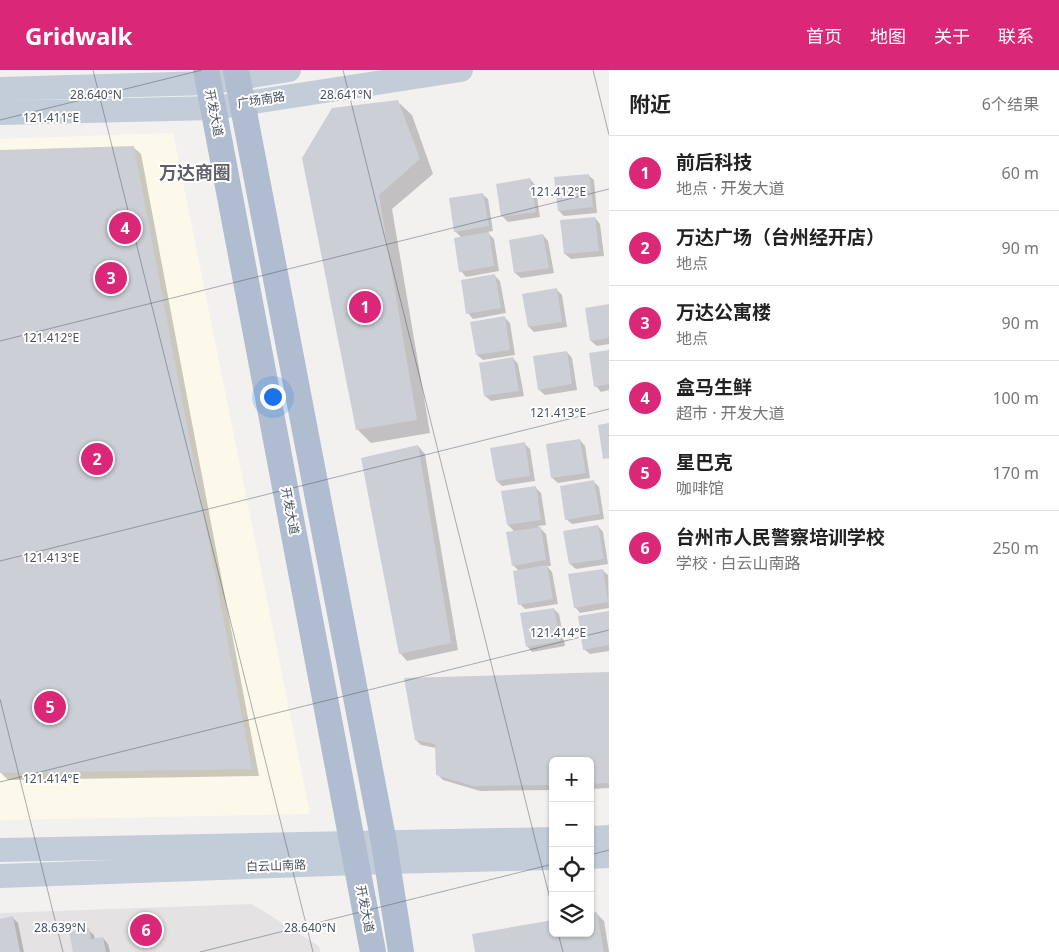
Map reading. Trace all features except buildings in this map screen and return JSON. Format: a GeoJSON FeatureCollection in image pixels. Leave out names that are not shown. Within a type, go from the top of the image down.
{"type":"FeatureCollection","features":[{"type":"Feature","properties":{"kind":"main road","name":"广场南路"},"geometry":{"type":"LineString","coordinates":[[0,89],[208,77],[289,70]]}},
{"type":"Feature","properties":{"kind":"main road","name":"广场南路"},"geometry":{"type":"LineString","coordinates":[[0,113],[214,108],[461,70]]}},
{"type":"Feature","properties":{"kind":"main road"},"geometry":{"type":"LineString","coordinates":[[237,74],[385,853],[401,952]]}},
{"type":"Feature","properties":{"kind":"main road","name":"开发大道"},"geometry":{"type":"LineString","coordinates":[[208,77],[373,952]]}},
{"type":"Feature","properties":{"kind":"main road"},"geometry":{"type":"LineString","coordinates":[[594,838],[609,837]]}},
{"type":"Feature","properties":{"kind":"main road","name":"白云山南路"},"geometry":{"type":"LineString","coordinates":[[0,876],[385,853],[549,839]]}},
{"type":"Feature","properties":{"kind":"main road","name":"白云山南路"},"geometry":{"type":"LineString","coordinates":[[0,850],[355,854]]}},
{"type":"Feature","properties":{"kind":"main road","name":"白云山南路"},"geometry":{"type":"LineString","coordinates":[[385,853],[549,858]]}},
{"type":"Feature","properties":{"kind":"main road"},"geometry":{"type":"LineString","coordinates":[[594,857],[609,856]]}},
{"type":"Feature","properties":{"kind":"shaded area"},"geometry":{"type":"Polygon","coordinates":[[[173,133],[310,814],[0,820],[0,139],[173,133]]]}},
{"type":"Feature","properties":{"kind":"shaded area"},"geometry":{"type":"Polygon","coordinates":[[[252,904],[319,946],[320,952],[0,952],[0,913],[252,904]]]}},
{"type":"Feature","properties":{"kind":"place","name":"盒马生鲜"},"geometry":{"type":"Point","coordinates":[125,228]}},
{"type":"Feature","properties":{"kind":"place","name":"万达公寓楼"},"geometry":{"type":"Point","coordinates":[111,278]}},
{"type":"Feature","properties":{"kind":"place","name":"前后科技"},"geometry":{"type":"Point","coordinates":[365,307]}},
{"type":"Feature","properties":{"kind":"place","name":"万达广场（台州经开店）"},"geometry":{"type":"Point","coordinates":[97,459]}},
{"type":"Feature","properties":{"kind":"place","name":"星巴克"},"geometry":{"type":"Point","coordinates":[50,707]}},
{"type":"Feature","properties":{"kind":"place","name":"台州市人民警察培训学校"},"geometry":{"type":"Point","coordinates":[146,930]}},
{"type":"Feature","properties":{"kind":"district","name":"万达商圈"},"geometry":{"type":"Point","coordinates":[195,173]}}]}
